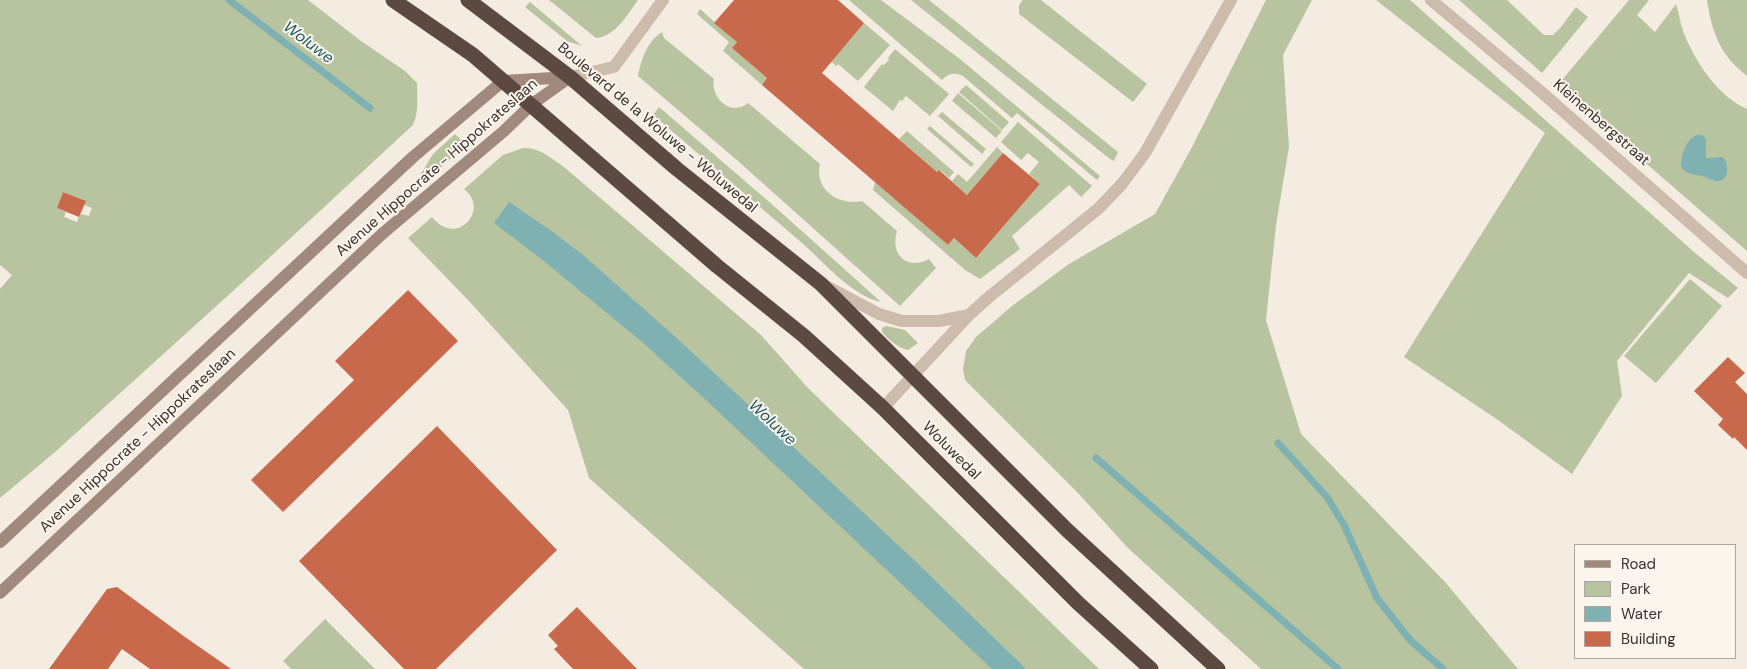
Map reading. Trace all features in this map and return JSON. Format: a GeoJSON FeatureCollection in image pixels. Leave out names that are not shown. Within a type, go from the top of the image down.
{"type":"FeatureCollection","features":[{"type":"Feature","properties":{"kind":"highway"},"geometry":{"type":"LineString","coordinates":[[393,0],[473,55],[531,105]]}},
{"type":"Feature","properties":{"kind":"highway","name":"Boulevard de la Woluwe - Woluwedal"},"geometry":{"type":"LineString","coordinates":[[468,0],[570,77],[678,169],[821,284]]}},
{"type":"Feature","properties":{"kind":"highway","name":"Woluwedal"},"geometry":{"type":"LineString","coordinates":[[531,105],[606,172],[717,266],[804,336],[884,408],[1078,603],[1151,669]]}},
{"type":"Feature","properties":{"kind":"highway","name":"Woluwedal"},"geometry":{"type":"LineString","coordinates":[[821,284],[1067,530],[1218,669]]}},
{"type":"Feature","properties":{"kind":"street"},"geometry":{"type":"LineString","coordinates":[[570,77],[614,67],[663,0]]}},
{"type":"Feature","properties":{"kind":"street"},"geometry":{"type":"LineString","coordinates":[[884,408],[969,315],[1098,209],[1122,184],[1145,153],[1231,0]]}},
{"type":"Feature","properties":{"kind":"street","name":"Kleinenbergstraat"},"geometry":{"type":"LineString","coordinates":[[1431,0],[1539,90],[1747,273]]}},
{"type":"Feature","properties":{"kind":"street","name":"Avenue Hippocrate - Hippokrateslaan"},"geometry":{"type":"LineString","coordinates":[[0,542],[413,157],[504,81],[570,77]]}},
{"type":"Feature","properties":{"kind":"street","name":"Avenue Hippocrate - Hippokrateslaan"},"geometry":{"type":"LineString","coordinates":[[0,593],[382,234],[531,105],[570,77]]}},
{"type":"Feature","properties":{"kind":"street"},"geometry":{"type":"LineString","coordinates":[[821,284],[878,314],[902,321],[939,321],[969,315]]}},
{"type":"Feature","properties":{"kind":"green space"},"geometry":{"type":"Polygon","coordinates":[[[0,0],[308,0],[361,41],[405,71],[417,83],[417,110],[413,125],[55,452],[0,498],[0,289],[12,275],[0,265],[0,0]],[[63,192],[57,208],[66,212],[64,217],[77,222],[80,214],[89,216],[92,208],[84,205],[85,201],[63,192]]]}},
{"type":"Feature","properties":{"kind":"green space"},"geometry":{"type":"Polygon","coordinates":[[[549,0],[638,0],[615,29],[596,38],[549,0]]]}},
{"type":"Feature","properties":{"kind":"green space"},"geometry":{"type":"Polygon","coordinates":[[[849,0],[881,0],[960,59],[1100,176],[1097,180],[1017,113],[1012,118],[963,76],[952,74],[942,80],[849,0]]]}},
{"type":"Feature","properties":{"kind":"green space"},"geometry":{"type":"Polygon","coordinates":[[[911,0],[929,0],[1118,152],[1114,161],[1110,159],[911,0]]]}},
{"type":"Feature","properties":{"kind":"green space"},"geometry":{"type":"Polygon","coordinates":[[[1023,0],[1041,0],[1147,84],[1133,102],[1019,14],[1019,5],[1023,0]]]}},
{"type":"Feature","properties":{"kind":"green space"},"geometry":{"type":"Polygon","coordinates":[[[1266,0],[1312,0],[1283,55],[1289,147],[1276,225],[1266,320],[1301,434],[1445,582],[1518,669],[1261,669],[1128,548],[1078,493],[965,380],[963,369],[966,351],[976,337],[1012,306],[1069,264],[1155,214],[1191,149],[1266,0]]]}},
{"type":"Feature","properties":{"kind":"green space"},"geometry":{"type":"Polygon","coordinates":[[[1376,0],[1410,0],[1694,252],[1738,288],[1728,298],[1689,273],[1617,361],[1622,396],[1572,474],[1498,420],[1404,357],[1545,133],[1376,0]]]}},
{"type":"Feature","properties":{"kind":"green space"},"geometry":{"type":"Polygon","coordinates":[[[1459,0],[1507,0],[1544,35],[1553,35],[1576,7],[1588,17],[1542,73],[1459,0]]]}},
{"type":"Feature","properties":{"kind":"green space"},"geometry":{"type":"Polygon","coordinates":[[[1629,0],[1649,0],[1637,15],[1655,32],[1676,4],[1683,31],[1700,65],[1716,86],[1736,103],[1747,109],[1747,251],[1557,86],[1629,0]]]}},
{"type":"Feature","properties":{"kind":"green space"},"geometry":{"type":"Polygon","coordinates":[[[1707,0],[1747,0],[1747,76],[1730,60],[1719,42],[1712,23],[1707,0]]]}},
{"type":"Feature","properties":{"kind":"green space"},"geometry":{"type":"Polygon","coordinates":[[[530,2],[582,46],[567,41],[525,7],[530,2]]]}},
{"type":"Feature","properties":{"kind":"green space"},"geometry":{"type":"Polygon","coordinates":[[[700,9],[737,42],[732,48],[767,78],[762,85],[723,51],[729,42],[697,14],[700,9]]]}},
{"type":"Feature","properties":{"kind":"green space"},"geometry":{"type":"Polygon","coordinates":[[[864,23],[890,45],[858,81],[838,64],[836,66],[831,61],[864,23]]]}},
{"type":"Feature","properties":{"kind":"green space"},"geometry":{"type":"Polygon","coordinates":[[[662,32],[664,38],[714,79],[715,93],[723,103],[735,108],[748,103],[820,164],[819,173],[821,181],[830,194],[845,201],[862,201],[897,231],[896,247],[902,258],[913,263],[929,259],[936,268],[900,306],[738,161],[638,76],[648,46],[662,32]]]}},
{"type":"Feature","properties":{"kind":"green space"},"geometry":{"type":"Polygon","coordinates":[[[895,49],[949,94],[930,116],[906,96],[902,101],[900,100],[893,111],[864,87],[882,64],[884,65],[889,60],[888,58],[895,49]]]}},
{"type":"Feature","properties":{"kind":"green space"},"geometry":{"type":"Polygon","coordinates":[[[966,85],[1009,122],[1002,130],[959,92],[966,85]]]}},
{"type":"Feature","properties":{"kind":"green space"},"geometry":{"type":"Polygon","coordinates":[[[958,93],[1002,131],[996,138],[952,101],[958,93]]]}},
{"type":"Feature","properties":{"kind":"green space"},"geometry":{"type":"Polygon","coordinates":[[[659,107],[881,302],[870,299],[849,286],[802,243],[653,115],[659,107]]]}},
{"type":"Feature","properties":{"kind":"green space"},"geometry":{"type":"Polygon","coordinates":[[[942,112],[986,149],[982,154],[938,116],[942,112]]]}},
{"type":"Feature","properties":{"kind":"green space"},"geometry":{"type":"Polygon","coordinates":[[[1018,122],[1092,186],[1081,197],[1069,185],[1012,236],[1020,249],[980,279],[965,270],[873,190],[875,182],[948,245],[954,238],[976,258],[1040,184],[1029,174],[1039,162],[1028,153],[1021,160],[1001,142],[1018,122]]]}},
{"type":"Feature","properties":{"kind":"green space"},"geometry":{"type":"Polygon","coordinates":[[[930,126],[974,164],[971,167],[927,129],[930,126]]]}},
{"type":"Feature","properties":{"kind":"green space"},"geometry":{"type":"Polygon","coordinates":[[[907,131],[954,172],[949,178],[940,170],[937,172],[899,139],[907,131]]]}},
{"type":"Feature","properties":{"kind":"green space"},"geometry":{"type":"Polygon","coordinates":[[[455,134],[466,145],[390,213],[388,209],[413,187],[433,154],[455,134]]]}},
{"type":"Feature","properties":{"kind":"green space"},"geometry":{"type":"Polygon","coordinates":[[[997,147],[1003,153],[967,195],[952,181],[958,174],[967,182],[997,147]]]}},
{"type":"Feature","properties":{"kind":"green space"},"geometry":{"type":"Polygon","coordinates":[[[523,148],[540,151],[564,167],[761,335],[808,388],[1099,669],[804,669],[589,478],[568,410],[468,300],[408,238],[432,217],[441,226],[451,229],[467,223],[474,207],[471,198],[464,189],[503,155],[523,148]]]}},
{"type":"Feature","properties":{"kind":"green space"},"geometry":{"type":"Polygon","coordinates":[[[1690,279],[1722,306],[1656,383],[1624,356],[1690,279]]]}},
{"type":"Feature","properties":{"kind":"green space"},"geometry":{"type":"Polygon","coordinates":[[[886,326],[905,330],[918,343],[908,350],[901,347],[882,332],[882,328],[886,326]]]}},
{"type":"Feature","properties":{"kind":"green space"},"geometry":{"type":"Polygon","coordinates":[[[325,619],[375,669],[291,669],[283,661],[325,619]]]}},
{"type":"Feature","properties":{"kind":"water"},"geometry":{"type":"Polygon","coordinates":[[[1697,135],[1702,135],[1706,139],[1706,158],[1723,157],[1725,160],[1727,172],[1721,180],[1715,181],[1691,174],[1682,168],[1681,159],[1685,147],[1697,135]]]}},
{"type":"Feature","properties":{"kind":"water"},"geometry":{"type":"Polygon","coordinates":[[[509,202],[583,255],[681,342],[913,559],[1026,669],[992,669],[641,341],[540,258],[494,223],[509,202]]]}},
{"type":"Feature","properties":{"kind":"building"},"geometry":{"type":"Polygon","coordinates":[[[734,0],[838,0],[864,23],[822,73],[937,172],[939,170],[967,195],[1003,153],[1040,184],[976,258],[954,238],[948,245],[762,85],[767,78],[732,48],[737,42],[714,23],[734,0]]]}},
{"type":"Feature","properties":{"kind":"building"},"geometry":{"type":"Polygon","coordinates":[[[63,192],[86,201],[79,217],[57,208],[63,192]]]}},
{"type":"Feature","properties":{"kind":"building"},"geometry":{"type":"Polygon","coordinates":[[[408,290],[458,341],[283,512],[251,480],[354,380],[335,361],[408,290]]]}},
{"type":"Feature","properties":{"kind":"building"},"geometry":{"type":"Polygon","coordinates":[[[1728,357],[1745,373],[1735,382],[1747,394],[1747,450],[1718,425],[1723,419],[1694,391],[1728,357]]]}},
{"type":"Feature","properties":{"kind":"building"},"geometry":{"type":"Polygon","coordinates":[[[437,426],[557,550],[436,669],[404,669],[299,561],[437,426]]]}},
{"type":"Feature","properties":{"kind":"building"},"geometry":{"type":"Polygon","coordinates":[[[117,587],[231,669],[150,669],[122,649],[108,669],[49,669],[107,589],[117,587]]]}},
{"type":"Feature","properties":{"kind":"building"},"geometry":{"type":"Polygon","coordinates":[[[577,607],[637,669],[573,669],[554,649],[558,646],[548,635],[577,607]]]}},
{"type":"Feature","properties":{"kind":"waterway","name":"Woluwe"},"geometry":{"type":"LineString","coordinates":[[229,0],[370,108]]}},
{"type":"Feature","properties":{"kind":"waterway"},"geometry":{"type":"LineString","coordinates":[[1278,443],[1327,497],[1344,525],[1377,598],[1410,640],[1443,669]]}},
{"type":"Feature","properties":{"kind":"waterway"},"geometry":{"type":"LineString","coordinates":[[1096,458],[1338,669]]}}]}
